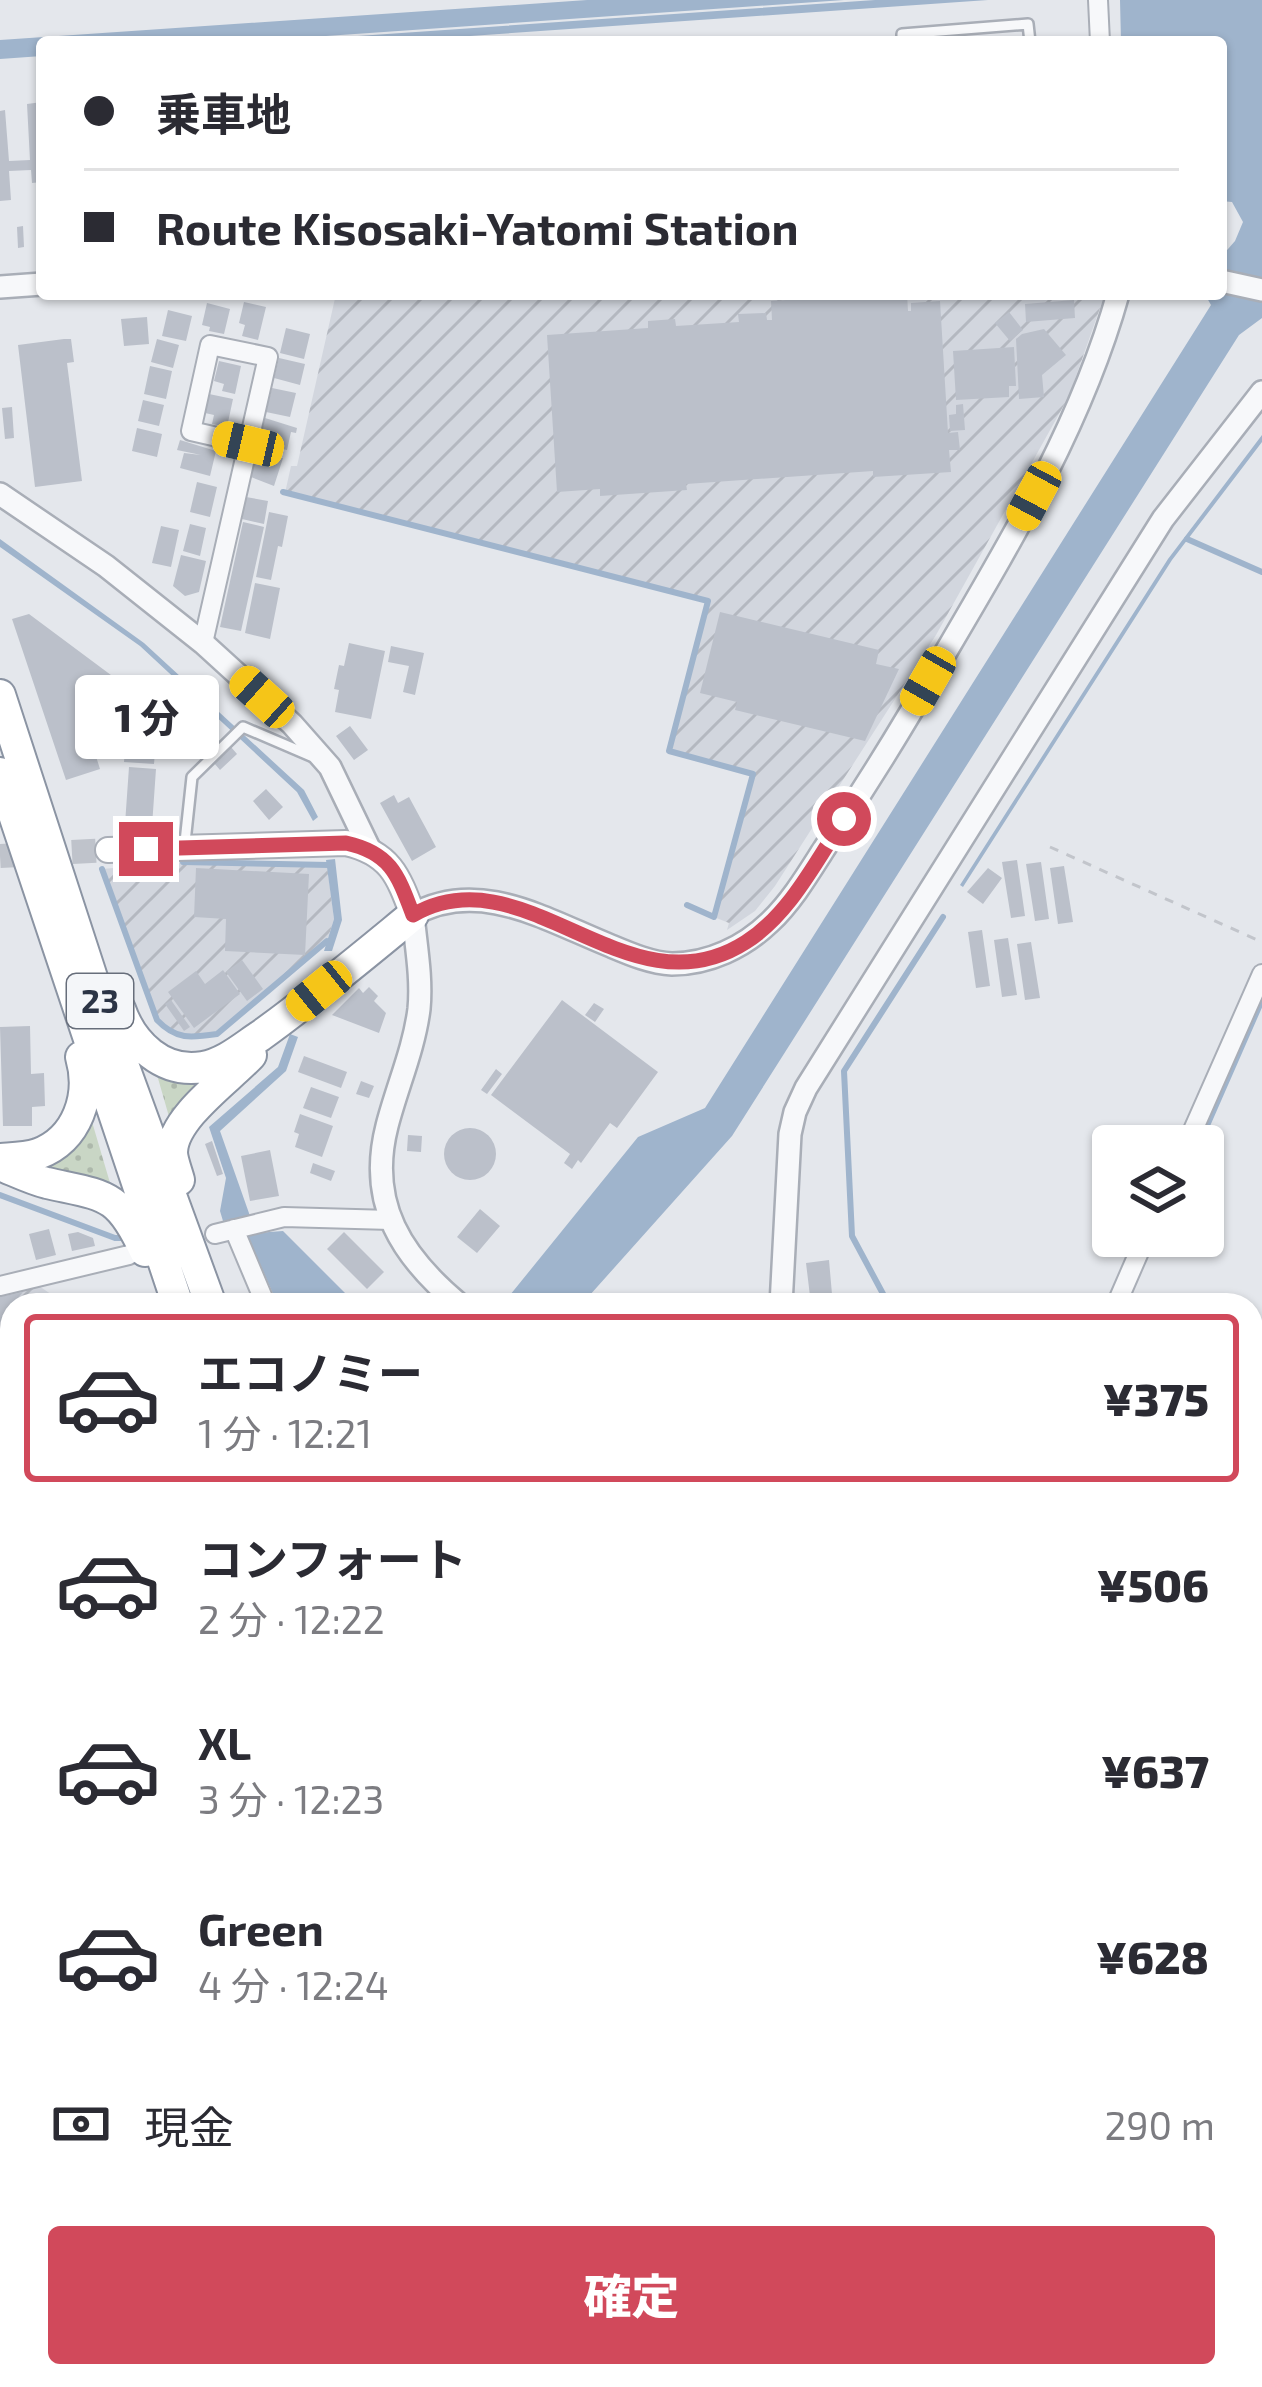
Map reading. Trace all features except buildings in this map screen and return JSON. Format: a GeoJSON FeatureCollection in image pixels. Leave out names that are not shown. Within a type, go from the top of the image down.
{"type":"FeatureCollection","features":[{"type":"Feature","properties":{"kind":"highway","name":"23"},"geometry":{"type":"LineString","coordinates":[[0,694],[98,993],[208,1293]]}},
{"type":"Feature","properties":{"kind":"highway","name":"23"},"geometry":{"type":"LineString","coordinates":[[0,773],[170,1293]]}},
{"type":"Feature","properties":{"kind":"highway","name":"23"},"geometry":{"type":"LineString","coordinates":[[59,874],[94,937],[128,1031],[150,1053],[179,1067],[203,1067],[228,1058],[413,915]]}},
{"type":"Feature","properties":{"kind":"highway","name":"23"},"geometry":{"type":"LineString","coordinates":[[0,1162],[44,1152],[62,1140],[84,1100],[85,1071],[62,994],[49,925]]}},
{"type":"Feature","properties":{"kind":"highway","name":"23"},"geometry":{"type":"LineString","coordinates":[[209,1293],[172,1152],[191,1113],[288,1016]]}},
{"type":"Feature","properties":{"kind":"highway","name":"23"},"geometry":{"type":"LineString","coordinates":[[0,1162],[42,1182],[104,1195],[132,1224],[168,1293]]}},
{"type":"Feature","properties":{"kind":"main road"},"geometry":{"type":"LineString","coordinates":[[108,850],[346,843],[369,848],[387,861],[413,915]]}},
{"type":"Feature","properties":{"kind":"street"},"geometry":{"type":"LineString","coordinates":[[1098,0],[1100,36]]}},
{"type":"Feature","properties":{"kind":"street"},"geometry":{"type":"LineString","coordinates":[[1227,282],[1262,290]]}},
{"type":"Feature","properties":{"kind":"street"},"geometry":{"type":"LineString","coordinates":[[0,287],[36,284]]}},
{"type":"Feature","properties":{"kind":"street"},"geometry":{"type":"LineString","coordinates":[[448,1293],[401,1243],[381,1192],[386,1131],[418,1009],[413,915],[434,903],[457,898],[503,903],[619,950],[670,964],[722,954],[773,919],[881,763],[1016,532],[1081,398],[1116,300]]}},
{"type":"Feature","properties":{"kind":"street"},"geometry":{"type":"LineString","coordinates":[[203,644],[268,357],[210,345],[191,430],[248,444]]}},
{"type":"Feature","properties":{"kind":"street"},"geometry":{"type":"LineString","coordinates":[[781,1293],[790,1134],[806,1088],[1162,519],[1262,392]]}},
{"type":"Feature","properties":{"kind":"street"},"geometry":{"type":"LineString","coordinates":[[0,494],[106,566],[292,724],[325,762],[369,848]]}},
{"type":"Feature","properties":{"kind":"street"},"geometry":{"type":"LineString","coordinates":[[1195,1125],[1262,974]]}},
{"type":"Feature","properties":{"kind":"street"},"geometry":{"type":"LineString","coordinates":[[260,1293],[230,1231],[284,1216],[391,1220]]}},
{"type":"Feature","properties":{"kind":"street"},"geometry":{"type":"LineString","coordinates":[[0,1286],[129,1255]]}},
{"type":"Feature","properties":{"kind":"street"},"geometry":{"type":"LineString","coordinates":[[1121,1293],[1137,1257]]}},
{"type":"Feature","properties":{"kind":"lane"},"geometry":{"type":"LineString","coordinates":[[902,36],[1028,24],[1029,36]]}},
{"type":"Feature","properties":{"kind":"lane"},"geometry":{"type":"LineString","coordinates":[[184,848],[192,777],[237,733],[325,762]]}},
{"type":"Feature","properties":{"kind":"path"},"geometry":{"type":"LineString","coordinates":[[1049,847],[1262,942]]}},
{"type":"Feature","properties":{"kind":"shaded area"},"geometry":{"type":"Polygon","coordinates":[[[335,300],[1103,300],[1069,396],[936,635],[775,886],[755,911],[727,930],[729,923],[714,917],[753,774],[669,751],[707,601],[285,493],[291,466],[297,466],[335,300]]]}},
{"type":"Feature","properties":{"kind":"shaded area"},"geometry":{"type":"Polygon","coordinates":[[[183,862],[327,865],[334,919],[327,941],[217,1034],[197,1037],[169,1032],[157,1020],[102,869],[183,862]]]}},
{"type":"Feature","properties":{"kind":"shaded area"},"geometry":{"type":"Polygon","coordinates":[[[39,1286],[49,1293],[5,1293],[39,1286]]]}},
{"type":"Feature","properties":{"kind":"green space"},"geometry":{"type":"Polygon","coordinates":[[[153,1061],[207,1077],[172,1127],[153,1061]]]}},
{"type":"Feature","properties":{"kind":"green space"},"geometry":{"type":"Polygon","coordinates":[[[90,1115],[113,1193],[30,1166],[90,1115]]]}},
{"type":"Feature","properties":{"kind":"water"},"geometry":{"type":"Polygon","coordinates":[[[587,0],[844,0],[326,36],[59,36],[587,0]]]}},
{"type":"Feature","properties":{"kind":"water"},"geometry":{"type":"Polygon","coordinates":[[[875,0],[988,0],[469,36],[357,36],[875,0]]]}},
{"type":"Feature","properties":{"kind":"water"},"geometry":{"type":"Polygon","coordinates":[[[1120,0],[1262,0],[1262,318],[1239,335],[732,1136],[592,1293],[512,1293],[638,1137],[705,1108],[1211,305],[1208,300],[1227,300],[1227,250],[1243,222],[1232,202],[1227,202],[1227,36],[1121,36],[1120,0]]]}},
{"type":"Feature","properties":{"kind":"water"},"geometry":{"type":"Polygon","coordinates":[[[36,38],[36,56],[0,59],[0,40],[36,38]]]}},
{"type":"Feature","properties":{"kind":"water"},"geometry":{"type":"Polygon","coordinates":[[[1262,435],[1262,442],[1172,560],[963,887],[960,885],[1168,559],[1262,435]]]}},
{"type":"Feature","properties":{"kind":"water"},"geometry":{"type":"Polygon","coordinates":[[[0,539],[144,643],[304,790],[318,817],[313,821],[297,792],[140,646],[0,547],[0,539]]]}},
{"type":"Feature","properties":{"kind":"water"},"geometry":{"type":"Polygon","coordinates":[[[335,859],[342,920],[332,951],[324,951],[334,919],[326,860],[335,859]]]}},
{"type":"Feature","properties":{"kind":"water"},"geometry":{"type":"Polygon","coordinates":[[[290,1034],[298,1037],[286,1071],[220,1131],[256,1233],[283,1231],[345,1293],[273,1293],[240,1219],[223,1221],[220,1211],[226,1178],[209,1127],[278,1067],[290,1034]]]}},
{"type":"Feature","properties":{"kind":"waterway"},"geometry":{"type":"LineString","coordinates":[[283,492],[708,601],[669,751],[753,774],[714,917],[687,905]]}},
{"type":"Feature","properties":{"kind":"waterway"},"geometry":{"type":"LineString","coordinates":[[1187,539],[1262,572]]}},
{"type":"Feature","properties":{"kind":"waterway"},"geometry":{"type":"LineString","coordinates":[[183,862],[329,865]]}},
{"type":"Feature","properties":{"kind":"waterway"},"geometry":{"type":"LineString","coordinates":[[102,869],[157,1020],[177,1034],[217,1034],[330,942]]}},
{"type":"Feature","properties":{"kind":"waterway"},"geometry":{"type":"LineString","coordinates":[[883,1293],[852,1236],[844,1071],[943,917]]}},
{"type":"Feature","properties":{"kind":"waterway"},"geometry":{"type":"LineString","coordinates":[[1207,1125],[1262,1000]]}},
{"type":"Feature","properties":{"kind":"waterway"},"geometry":{"type":"LineString","coordinates":[[0,1195],[121,1238]]}},
{"type":"Feature","properties":{"kind":"tunnel"},"geometry":{"type":"LineString","coordinates":[[0,856],[108,850]]}},
{"type":"Feature","properties":{"kind":"route"},"geometry":{"type":"LineString","coordinates":[[146,849],[346,843],[369,848],[387,861],[413,915],[434,903],[457,898],[503,903],[619,950],[670,964],[696,962],[747,941],[795,893],[844,819]]}}]}
